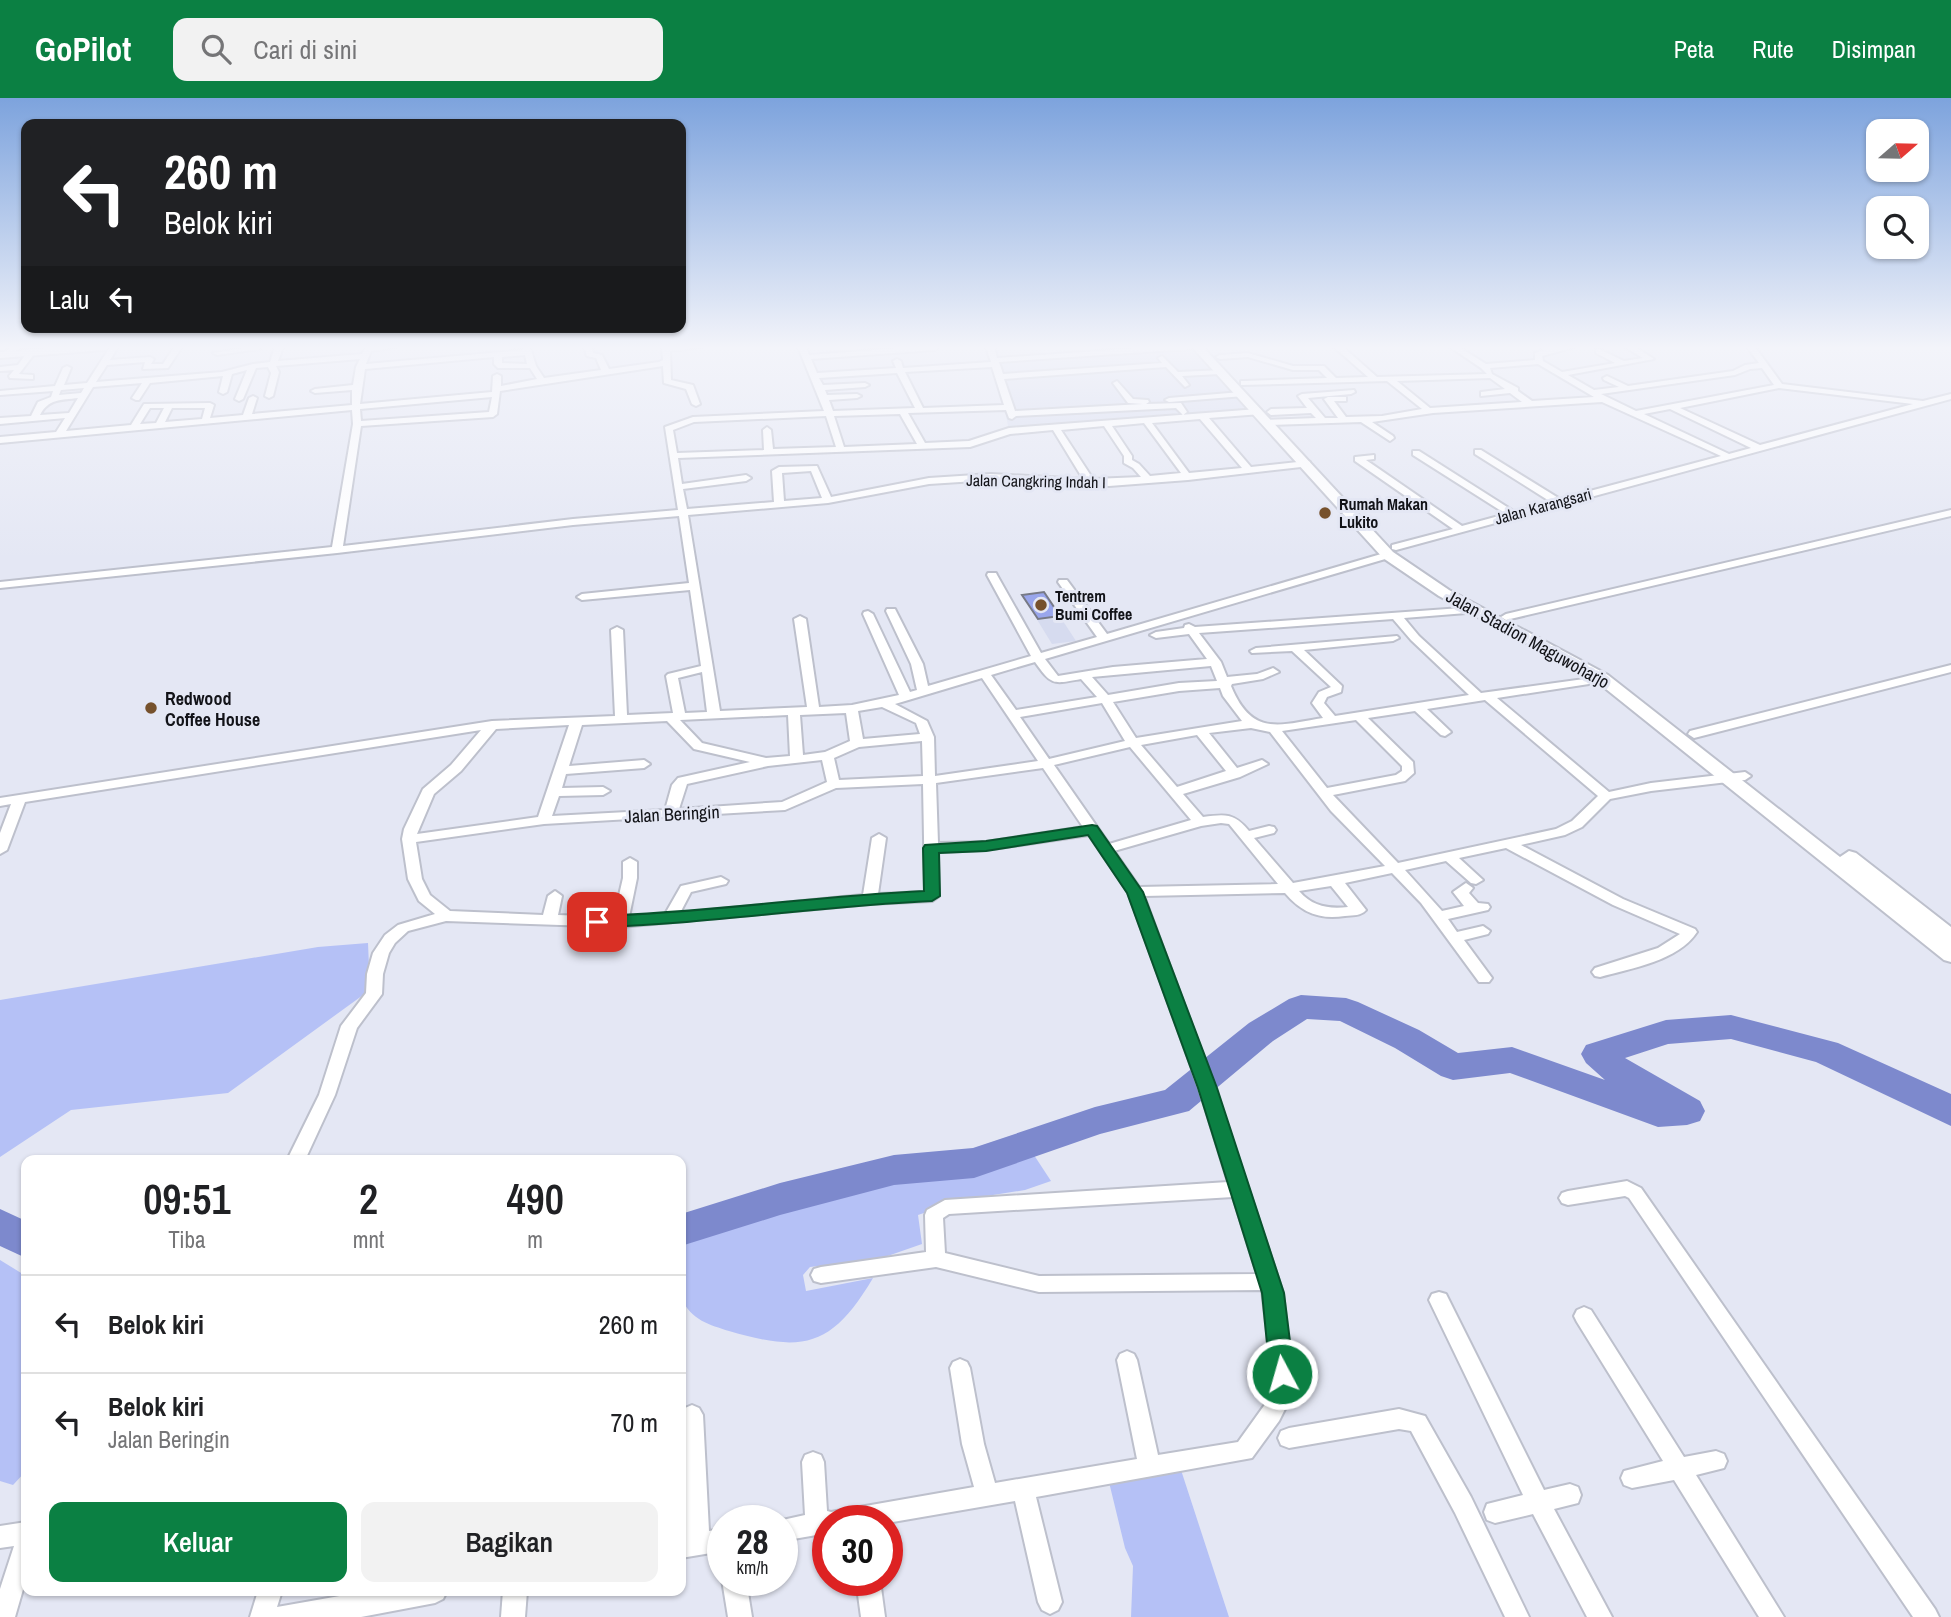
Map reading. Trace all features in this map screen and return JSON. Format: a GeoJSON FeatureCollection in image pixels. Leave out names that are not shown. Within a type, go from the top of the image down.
{"type":"FeatureCollection","features":[{"type":"Feature","properties":{"kind":"main road","name":"Jalan Stadion Maguwoharjo"},"geometry":{"type":"LineString","coordinates":[[1270,418],[1307,464],[1368,525]]}},
{"type":"Feature","properties":{"kind":"main road","name":"Jalan Stadion Maguwoharjo"},"geometry":{"type":"LineString","coordinates":[[1271,418],[1392,551],[1475,610],[1602,678],[1951,937]]}},
{"type":"Feature","properties":{"kind":"main road","name":"Jalan Stadion Maguwoharjo"},"geometry":{"type":"LineString","coordinates":[[1427,577],[1606,668],[1694,734],[1737,777],[1951,955]]}},
{"type":"Feature","properties":{"kind":"street"},"geometry":{"type":"LineString","coordinates":[[0,421],[34,418]]}},
{"type":"Feature","properties":{"kind":"street"},"geometry":{"type":"LineString","coordinates":[[59,435],[69,418]]}},
{"type":"Feature","properties":{"kind":"street"},"geometry":{"type":"LineString","coordinates":[[133,429],[140,418]]}},
{"type":"Feature","properties":{"kind":"street"},"geometry":{"type":"LineString","coordinates":[[159,426],[163,418]]}},
{"type":"Feature","properties":{"kind":"street"},"geometry":{"type":"LineString","coordinates":[[205,422],[206,418]]}},
{"type":"Feature","properties":{"kind":"street"},"geometry":{"type":"LineString","coordinates":[[1,440],[246,418]]}},
{"type":"Feature","properties":{"kind":"street"},"geometry":{"type":"LineString","coordinates":[[337,550],[356,418]]}},
{"type":"Feature","properties":{"kind":"street"},"geometry":{"type":"LineString","coordinates":[[357,424],[440,418]]}},
{"type":"Feature","properties":{"kind":"street"},"geometry":{"type":"LineString","coordinates":[[714,715],[668,429],[680,423],[756,418]]}},
{"type":"Feature","properties":{"kind":"street"},"geometry":{"type":"LineString","coordinates":[[831,418],[841,450]]}},
{"type":"Feature","properties":{"kind":"street"},"geometry":{"type":"LineString","coordinates":[[906,418],[923,447]]}},
{"type":"Feature","properties":{"kind":"street"},"geometry":{"type":"LineString","coordinates":[[1009,430],[1010,418]]}},
{"type":"Feature","properties":{"kind":"street"},"geometry":{"type":"LineString","coordinates":[[673,456],[769,449],[841,450],[975,444],[1009,430],[1176,418]]}},
{"type":"Feature","properties":{"kind":"street"},"geometry":{"type":"LineString","coordinates":[[1204,418],[1249,470]]}},
{"type":"Feature","properties":{"kind":"street"},"geometry":{"type":"LineString","coordinates":[[1294,418],[1344,420],[1372,418]]}},
{"type":"Feature","properties":{"kind":"street"},"geometry":{"type":"LineString","coordinates":[[1642,418],[1726,455]]}},
{"type":"Feature","properties":{"kind":"street"},"geometry":{"type":"LineString","coordinates":[[1695,418],[1758,448]]}},
{"type":"Feature","properties":{"kind":"street","name":"Jalan Karangsari"},"geometry":{"type":"LineString","coordinates":[[0,802],[492,725],[852,709],[884,703],[1460,529],[1870,418]]}},
{"type":"Feature","properties":{"kind":"street"},"geometry":{"type":"LineString","coordinates":[[1363,419],[1390,438]]}},
{"type":"Feature","properties":{"kind":"street"},"geometry":{"type":"LineString","coordinates":[[1,440],[16,420]]}},
{"type":"Feature","properties":{"kind":"street"},"geometry":{"type":"LineString","coordinates":[[1146,420],[1188,477]]}},
{"type":"Feature","properties":{"kind":"street"},"geometry":{"type":"LineString","coordinates":[[1106,423],[1128,456],[1127,461],[1135,465],[1148,480]]}},
{"type":"Feature","properties":{"kind":"street"},"geometry":{"type":"LineString","coordinates":[[1055,427],[1090,482]]}},
{"type":"Feature","properties":{"kind":"street"},"geometry":{"type":"LineString","coordinates":[[767,430],[769,449]]}},
{"type":"Feature","properties":{"kind":"street"},"geometry":{"type":"LineString","coordinates":[[769,449],[798,444]]}},
{"type":"Feature","properties":{"kind":"street"},"geometry":{"type":"LineString","coordinates":[[1478,452],[1558,502]]}},
{"type":"Feature","properties":{"kind":"street"},"geometry":{"type":"LineString","coordinates":[[1416,453],[1512,514]]}},
{"type":"Feature","properties":{"kind":"street"},"geometry":{"type":"LineString","coordinates":[[1345,462],[1371,457]]}},
{"type":"Feature","properties":{"kind":"street"},"geometry":{"type":"LineString","coordinates":[[1358,459],[1460,529]]}},
{"type":"Feature","properties":{"kind":"street","name":"Jalan Cangkring Indah I"},"geometry":{"type":"LineString","coordinates":[[0,584],[337,550],[573,522],[828,500],[929,481],[969,478],[1090,482],[1148,480],[1307,464]]}},
{"type":"Feature","properties":{"kind":"street"},"geometry":{"type":"LineString","coordinates":[[779,505],[776,471],[779,470],[814,468],[828,500]]}},
{"type":"Feature","properties":{"kind":"street"},"geometry":{"type":"LineString","coordinates":[[678,487],[746,478]]}},
{"type":"Feature","properties":{"kind":"street"},"geometry":{"type":"LineString","coordinates":[[1506,617],[1951,513]]}},
{"type":"Feature","properties":{"kind":"street"},"geometry":{"type":"LineString","coordinates":[[992,575],[1038,657],[1056,680],[1215,662]]}},
{"type":"Feature","properties":{"kind":"street"},"geometry":{"type":"LineString","coordinates":[[1063,582],[1104,638]]}},
{"type":"Feature","properties":{"kind":"street"},"geometry":{"type":"LineString","coordinates":[[582,597],[695,586]]}},
{"type":"Feature","properties":{"kind":"street"},"geometry":{"type":"LineString","coordinates":[[1156,635],[1269,624],[1475,610]]}},
{"type":"Feature","properties":{"kind":"street"},"geometry":{"type":"LineString","coordinates":[[891,611],[917,664],[923,691]]}},
{"type":"Feature","properties":{"kind":"street"},"geometry":{"type":"LineString","coordinates":[[868,614],[906,696]]}},
{"type":"Feature","properties":{"kind":"street"},"geometry":{"type":"LineString","coordinates":[[1180,615],[1215,662],[1226,682],[1229,696],[1251,724]]}},
{"type":"Feature","properties":{"kind":"street"},"geometry":{"type":"LineString","coordinates":[[1397,616],[1415,638],[1481,695],[1606,796]]}},
{"type":"Feature","properties":{"kind":"street"},"geometry":{"type":"LineString","coordinates":[[800,619],[814,711]]}},
{"type":"Feature","properties":{"kind":"street"},"geometry":{"type":"LineString","coordinates":[[1330,621],[1350,642]]}},
{"type":"Feature","properties":{"kind":"street"},"geometry":{"type":"LineString","coordinates":[[1269,624],[1336,686],[1337,689],[1323,695],[1318,703],[1331,719]]}},
{"type":"Feature","properties":{"kind":"street"},"geometry":{"type":"LineString","coordinates":[[617,630],[621,719]]}},
{"type":"Feature","properties":{"kind":"street"},"geometry":{"type":"LineString","coordinates":[[1256,651],[1393,638]]}},
{"type":"Feature","properties":{"kind":"street"},"geometry":{"type":"LineString","coordinates":[[706,667],[673,676],[675,717],[698,746],[765,762]]}},
{"type":"Feature","properties":{"kind":"street"},"geometry":{"type":"LineString","coordinates":[[1694,734],[1951,668]]}},
{"type":"Feature","properties":{"kind":"street"},"geometry":{"type":"LineString","coordinates":[[1015,714],[1179,687],[1259,677],[1273,672]]}},
{"type":"Feature","properties":{"kind":"street"},"geometry":{"type":"LineString","coordinates":[[903,1510],[1244,1451],[1272,1414],[1281,1397],[1282,1374],[1270,1282],[1204,1081],[1135,892],[1015,714],[984,673]]}},
{"type":"Feature","properties":{"kind":"street"},"geometry":{"type":"LineString","coordinates":[[1084,675],[1105,699],[1133,743],[1200,822]]}},
{"type":"Feature","properties":{"kind":"street"},"geometry":{"type":"LineString","coordinates":[[1484,978],[1439,916],[1324,793],[1274,729],[1602,678]]}},
{"type":"Feature","properties":{"kind":"street"},"geometry":{"type":"LineString","coordinates":[[298,1155],[327,1095],[349,1026],[374,994],[374,974],[381,953],[390,939],[404,928],[446,916],[620,922],[870,899],[932,896],[928,737],[921,721],[884,703]]}},
{"type":"Feature","properties":{"kind":"street"},"geometry":{"type":"LineString","coordinates":[[1417,706],[1445,732]]}},
{"type":"Feature","properties":{"kind":"street"},"geometry":{"type":"LineString","coordinates":[[852,709],[857,743]]}},
{"type":"Feature","properties":{"kind":"street"},"geometry":{"type":"LineString","coordinates":[[794,712],[797,758]]}},
{"type":"Feature","properties":{"kind":"street"},"geometry":{"type":"LineString","coordinates":[[1324,793],[1400,778],[1408,773],[1408,765],[1358,715]]}},
{"type":"Feature","properties":{"kind":"street"},"geometry":{"type":"LineString","coordinates":[[544,820],[577,720]]}},
{"type":"Feature","properties":{"kind":"street","name":"Jalan Beringin"},"geometry":{"type":"LineString","coordinates":[[409,839],[544,820],[785,806],[834,784],[931,780],[1047,763],[1200,730],[1251,724],[1274,729]]}},
{"type":"Feature","properties":{"kind":"street"},"geometry":{"type":"LineString","coordinates":[[446,916],[424,898],[415,879],[409,839],[411,829],[428,792],[456,768],[492,725]]}},
{"type":"Feature","properties":{"kind":"street"},"geometry":{"type":"LineString","coordinates":[[1200,730],[1236,774]]}},
{"type":"Feature","properties":{"kind":"street"},"geometry":{"type":"LineString","coordinates":[[671,813],[679,785],[683,781],[765,762],[827,756],[857,743],[928,737]]}},
{"type":"Feature","properties":{"kind":"street"},"geometry":{"type":"LineString","coordinates":[[827,756],[834,784]]}},
{"type":"Feature","properties":{"kind":"street"},"geometry":{"type":"LineString","coordinates":[[561,771],[644,764]]}},
{"type":"Feature","properties":{"kind":"street"},"geometry":{"type":"LineString","coordinates":[[1175,792],[1262,764]]}},
{"type":"Feature","properties":{"kind":"street"},"geometry":{"type":"LineString","coordinates":[[1135,892],[1289,888],[1335,881],[1560,832],[1577,824],[1606,796],[1651,787],[1737,777]]}},
{"type":"Feature","properties":{"kind":"street"},"geometry":{"type":"LineString","coordinates":[[554,792],[604,792]]}},
{"type":"Feature","properties":{"kind":"street"},"geometry":{"type":"LineString","coordinates":[[0,850],[20,799]]}},
{"type":"Feature","properties":{"kind":"street"},"geometry":{"type":"LineString","coordinates":[[1105,849],[1200,822],[1227,819],[1233,821],[1300,901],[1326,915],[1359,911],[1335,881]]}},
{"type":"Feature","properties":{"kind":"street"},"geometry":{"type":"LineString","coordinates":[[930,848],[986,846],[1092,830]]}},
{"type":"Feature","properties":{"kind":"street"},"geometry":{"type":"LineString","coordinates":[[1245,836],[1269,830]]}},
{"type":"Feature","properties":{"kind":"street"},"geometry":{"type":"LineString","coordinates":[[870,899],[879,838]]}},
{"type":"Feature","properties":{"kind":"street"},"geometry":{"type":"LineString","coordinates":[[1509,844],[1618,902],[1690,932],[1686,939],[1667,950],[1601,972]]}},
{"type":"Feature","properties":{"kind":"street"},"geometry":{"type":"LineString","coordinates":[[1439,916],[1479,908],[1460,892],[1471,884],[1448,856]]}},
{"type":"Feature","properties":{"kind":"street"},"geometry":{"type":"LineString","coordinates":[[620,922],[630,878],[630,862]]}},
{"type":"Feature","properties":{"kind":"street"},"geometry":{"type":"LineString","coordinates":[[670,919],[686,889],[721,881]]}},
{"type":"Feature","properties":{"kind":"street"},"geometry":{"type":"LineString","coordinates":[[549,921],[555,896]]}},
{"type":"Feature","properties":{"kind":"street"},"geometry":{"type":"LineString","coordinates":[[1455,937],[1483,931]]}},
{"type":"Feature","properties":{"kind":"street"},"geometry":{"type":"LineString","coordinates":[[1568,1198],[1627,1188],[1635,1193],[1927,1617]]}},
{"type":"Feature","properties":{"kind":"street"},"geometry":{"type":"LineString","coordinates":[[936,1259],[934,1215],[945,1207],[1240,1189]]}},
{"type":"Feature","properties":{"kind":"street"},"geometry":{"type":"LineString","coordinates":[[821,1275],[936,1259],[1039,1284],[1270,1282]]}},
{"type":"Feature","properties":{"kind":"street"},"geometry":{"type":"LineString","coordinates":[[1439,1300],[1538,1502],[1600,1617]]}},
{"type":"Feature","properties":{"kind":"street"},"geometry":{"type":"LineString","coordinates":[[1584,1316],[1772,1617]]}},
{"type":"Feature","properties":{"kind":"street"},"geometry":{"type":"LineString","coordinates":[[1127,1360],[1150,1467]]}},
{"type":"Feature","properties":{"kind":"street"},"geometry":{"type":"LineString","coordinates":[[960,1367],[974,1444],[987,1495]]}},
{"type":"Feature","properties":{"kind":"street"},"geometry":{"type":"LineString","coordinates":[[692,1415],[689,1546],[707,1543]]}},
{"type":"Feature","properties":{"kind":"street"},"geometry":{"type":"LineString","coordinates":[[1289,1438],[1399,1419],[1418,1423],[1457,1494],[1517,1617]]}},
{"type":"Feature","properties":{"kind":"street"},"geometry":{"type":"LineString","coordinates":[[1633,1478],[1716,1461]]}},
{"type":"Feature","properties":{"kind":"street"},"geometry":{"type":"LineString","coordinates":[[813,1462],[833,1505]]}},
{"type":"Feature","properties":{"kind":"street"},"geometry":{"type":"LineString","coordinates":[[1023,1489],[1050,1602]]}},
{"type":"Feature","properties":{"kind":"street"},"geometry":{"type":"LineString","coordinates":[[1495,1512],[1570,1495]]}},
{"type":"Feature","properties":{"kind":"street"},"geometry":{"type":"LineString","coordinates":[[0,1537],[21,1535]]}},
{"type":"Feature","properties":{"kind":"street"},"geometry":{"type":"LineString","coordinates":[[3,1617],[21,1559]]}},
{"type":"Feature","properties":{"kind":"street"},"geometry":{"type":"LineString","coordinates":[[262,1617],[268,1596]]}},
{"type":"Feature","properties":{"kind":"street"},"geometry":{"type":"LineString","coordinates":[[282,1617],[362,1598],[383,1596]]}},
{"type":"Feature","properties":{"kind":"street"},"geometry":{"type":"LineString","coordinates":[[513,1617],[515,1596]]}},
{"type":"Feature","properties":{"kind":"street"},"geometry":{"type":"LineString","coordinates":[[737,1596],[740,1617]]}},
{"type":"Feature","properties":{"kind":"street"},"geometry":{"type":"LineString","coordinates":[[870,1596],[873,1617]]}},
{"type":"Feature","properties":{"kind":"shaded area"},"geometry":{"type":"Polygon","coordinates":[[[1006,418],[1181,418],[1009,431],[1006,418]]]}},
{"type":"Feature","properties":{"kind":"shaded area","name":"Tentrem Bumi Coffee"},"geometry":{"type":"Polygon","coordinates":[[[1044,592],[1076,641],[1052,644],[1022,595],[1044,592]]]}},
{"type":"Feature","properties":{"kind":"shaded area"},"geometry":{"type":"Polygon","coordinates":[[[368,943],[370,990],[228,1093],[71,1110],[0,1157],[0,1000],[318,947],[368,943]]]}},
{"type":"Feature","properties":{"kind":"shaded area"},"geometry":{"type":"Polygon","coordinates":[[[1030,1149],[1051,1181],[1025,1190],[962,1200],[918,1215],[922,1244],[879,1259],[810,1267],[803,1275],[806,1291],[873,1278],[844,1318],[814,1339],[777,1342],[755,1338],[708,1324],[696,1317],[686,1306],[686,1238],[708,1228],[887,1178],[966,1173],[997,1165],[1030,1149]]]}},
{"type":"Feature","properties":{"kind":"shaded area"},"geometry":{"type":"Polygon","coordinates":[[[0,1260],[21,1273],[21,1476],[13,1485],[0,1481],[0,1260]]]}},
{"type":"Feature","properties":{"kind":"shaded area"},"geometry":{"type":"Polygon","coordinates":[[[1181,1470],[1229,1617],[1131,1617],[1133,1566],[1125,1548],[1108,1478],[1181,1470]]]}},
{"type":"Feature","properties":{"kind":"building","name":"Tentrem Bumi Coffee"},"geometry":{"type":"Polygon","coordinates":[[[1044,592],[1060,616],[1038,619],[1022,595],[1044,592]]]}},
{"type":"Feature","properties":{"kind":"waterway"},"geometry":{"type":"LineString","coordinates":[[686,1228],[780,1199],[894,1170],[974,1163],[1095,1121],[1176,1101],[1261,1032],[1301,1007],[1346,1010],[1407,1039],[1453,1067],[1512,1060],[1658,1113],[1687,1111],[1615,1069],[1598,1054],[1666,1032],[1731,1027],[1826,1052],[1940,1104],[1951,1112]]}},
{"type":"Feature","properties":{"kind":"waterway"},"geometry":{"type":"LineString","coordinates":[[0,1225],[21,1239]]}},
{"type":"Feature","properties":{"kind":"place","name":"Rumah Makan Lukito"},"geometry":{"type":"Point","coordinates":[1325,513]}},
{"type":"Feature","properties":{"kind":"place","name":"Tentrem Bumi Coffee"},"geometry":{"type":"Point","coordinates":[1041,605]}},
{"type":"Feature","properties":{"kind":"place","name":"Redwood Coffee House"},"geometry":{"type":"Point","coordinates":[151,708]}},
{"type":"Feature","properties":{"kind":"route"},"geometry":{"type":"LineString","coordinates":[[597,922],[670,919],[870,899],[932,896],[930,848],[970,848],[1092,830],[1135,892],[1207,1088],[1273,1293],[1282,1374]]}}]}
